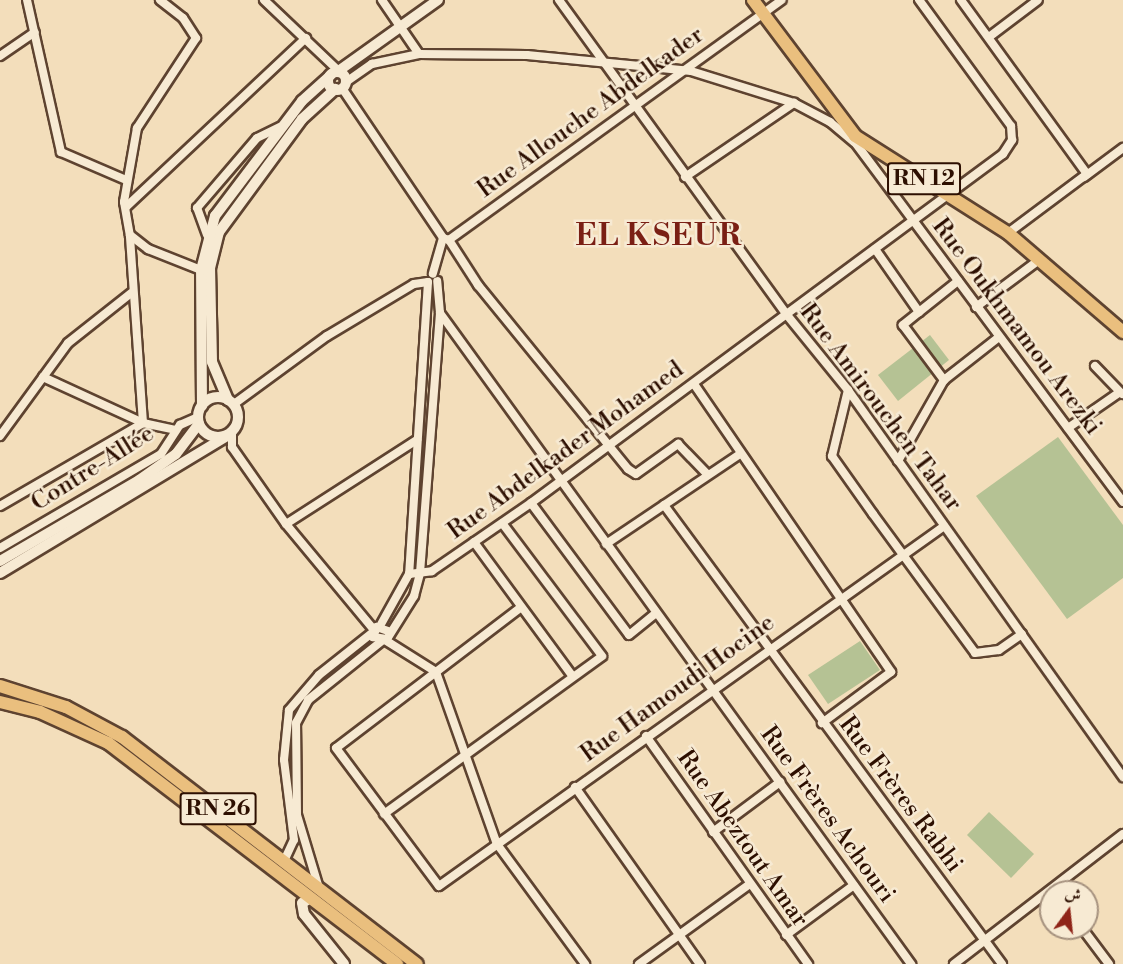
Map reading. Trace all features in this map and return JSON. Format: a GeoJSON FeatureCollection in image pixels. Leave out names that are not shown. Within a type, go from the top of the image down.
{"type":"FeatureCollection","features":[{"type":"Feature","properties":{"kind":"main road"},"geometry":{"type":"LineString","coordinates":[[0,561],[139,480],[176,454],[199,421],[202,406],[201,270],[207,235],[215,216],[282,127],[339,78],[438,0]]}},
{"type":"Feature","properties":{"kind":"main road","name":"RN 12"},"geometry":{"type":"LineString","coordinates":[[753,0],[839,120],[871,147],[1008,233],[1123,332]]}},
{"type":"Feature","properties":{"kind":"main road"},"geometry":{"type":"LineString","coordinates":[[0,573],[231,433],[239,415],[212,362],[210,268],[219,232],[302,118],[339,78]]}},
{"type":"Feature","properties":{"kind":"main road"},"geometry":{"type":"LineString","coordinates":[[202,406],[213,398],[231,402]]}},
{"type":"Feature","properties":{"kind":"main road"},"geometry":{"type":"LineString","coordinates":[[199,421],[212,436],[231,433]]}},
{"type":"Feature","properties":{"kind":"main road","name":"RN 26"},"geometry":{"type":"LineString","coordinates":[[0,686],[66,707],[122,737],[318,885],[417,964]]}},
{"type":"Feature","properties":{"kind":"main road","name":"RN 26"},"geometry":{"type":"LineString","coordinates":[[0,702],[40,712],[108,742],[397,964]]}},
{"type":"Feature","properties":{"kind":"main road"},"geometry":{"type":"LineString","coordinates":[[310,898],[302,903],[304,914],[344,964]]}},
{"type":"Feature","properties":{"kind":"street"},"geometry":{"type":"LineString","coordinates":[[27,0],[61,152],[126,180]]}},
{"type":"Feature","properties":{"kind":"street"},"geometry":{"type":"LineString","coordinates":[[143,423],[131,293],[126,180],[137,128],[195,38],[183,18],[160,0]]}},
{"type":"Feature","properties":{"kind":"street"},"geometry":{"type":"LineString","coordinates":[[264,0],[306,38],[339,78],[478,285],[608,446],[636,474],[678,444],[708,475]]}},
{"type":"Feature","properties":{"kind":"street"},"geometry":{"type":"LineString","coordinates":[[382,0],[419,54]]}},
{"type":"Feature","properties":{"kind":"street","name":"Rue Amirouchen Tahar"},"geometry":{"type":"LineString","coordinates":[[559,0],[633,106],[787,315],[848,390],[1123,777]]}},
{"type":"Feature","properties":{"kind":"street","name":"Rue Allouche Abdelkader"},"geometry":{"type":"LineString","coordinates":[[446,239],[782,0]]}},
{"type":"Feature","properties":{"kind":"street","name":"Rue Abdelkader Mohamed"},"geometry":{"type":"LineString","coordinates":[[409,574],[432,572],[531,503],[559,480],[787,315],[947,193],[1003,154],[1012,140],[1011,126],[919,0]]}},
{"type":"Feature","properties":{"kind":"street"},"geometry":{"type":"LineString","coordinates":[[961,0],[1087,174],[1008,233]]}},
{"type":"Feature","properties":{"kind":"street"},"geometry":{"type":"LineString","coordinates":[[989,37],[1038,0]]}},
{"type":"Feature","properties":{"kind":"street"},"geometry":{"type":"LineString","coordinates":[[0,56],[35,32]]}},
{"type":"Feature","properties":{"kind":"street"},"geometry":{"type":"LineString","coordinates":[[126,207],[306,38]]}},
{"type":"Feature","properties":{"kind":"street","name":"Rue Oukhmamou Arezki"},"geometry":{"type":"LineString","coordinates":[[339,78],[372,64],[419,54],[457,51],[682,70],[794,103],[830,122],[857,145],[1123,502]]}},
{"type":"Feature","properties":{"kind":"street"},"geometry":{"type":"LineString","coordinates":[[685,177],[794,103]]}},
{"type":"Feature","properties":{"kind":"street"},"geometry":{"type":"LineString","coordinates":[[207,235],[197,208],[257,138],[282,127]]}},
{"type":"Feature","properties":{"kind":"street"},"geometry":{"type":"LineString","coordinates":[[1008,233],[1123,148]]}},
{"type":"Feature","properties":{"kind":"street"},"geometry":{"type":"LineString","coordinates":[[130,235],[148,249],[201,270]]}},
{"type":"Feature","properties":{"kind":"street"},"geometry":{"type":"LineString","coordinates":[[318,885],[297,815],[296,723],[308,700],[383,641],[408,606],[420,573],[440,313],[435,278],[446,239]]}},
{"type":"Feature","properties":{"kind":"street"},"geometry":{"type":"LineString","coordinates":[[875,249],[919,312]]}},
{"type":"Feature","properties":{"kind":"street"},"geometry":{"type":"LineString","coordinates":[[976,307],[1039,260]]}},
{"type":"Feature","properties":{"kind":"street"},"geometry":{"type":"LineString","coordinates":[[231,402],[327,336],[414,284],[428,282],[435,278]]}},
{"type":"Feature","properties":{"kind":"street"},"geometry":{"type":"LineString","coordinates":[[944,380],[903,325],[958,281]]}},
{"type":"Feature","properties":{"kind":"street"},"geometry":{"type":"LineString","coordinates":[[284,861],[294,840],[284,760],[289,710],[319,675],[375,630],[409,574],[428,282]]}},
{"type":"Feature","properties":{"kind":"street"},"geometry":{"type":"LineString","coordinates":[[0,436],[68,343],[131,293]]}},
{"type":"Feature","properties":{"kind":"street","name":"Rue Frères Achouri"},"geometry":{"type":"LineString","coordinates":[[440,313],[911,964]]}},
{"type":"Feature","properties":{"kind":"street"},"geometry":{"type":"LineString","coordinates":[[898,461],[944,380],[999,337]]}},
{"type":"Feature","properties":{"kind":"street"},"geometry":{"type":"LineString","coordinates":[[1068,428],[1122,394],[1095,366]]}},
{"type":"Feature","properties":{"kind":"street"},"geometry":{"type":"LineString","coordinates":[[43,377],[143,423],[175,430]]}},
{"type":"Feature","properties":{"kind":"street"},"geometry":{"type":"LineString","coordinates":[[694,384],[837,598],[891,672],[822,723]]}},
{"type":"Feature","properties":{"kind":"street"},"geometry":{"type":"LineString","coordinates":[[848,390],[832,456],[975,653],[999,650],[1022,633]]}},
{"type":"Feature","properties":{"kind":"street","name":"Contre-Allée"},"geometry":{"type":"LineString","coordinates":[[0,548],[161,454],[175,430],[199,421]]}},
{"type":"Feature","properties":{"kind":"street"},"geometry":{"type":"LineString","coordinates":[[0,506],[143,423]]}},
{"type":"Feature","properties":{"kind":"street"},"geometry":{"type":"LineString","coordinates":[[231,433],[232,447],[286,524],[383,641],[436,672],[497,844],[585,964]]}},
{"type":"Feature","properties":{"kind":"street"},"geometry":{"type":"LineString","coordinates":[[286,524],[417,440]]}},
{"type":"Feature","properties":{"kind":"street"},"geometry":{"type":"LineString","coordinates":[[606,544],[740,454]]}},
{"type":"Feature","properties":{"kind":"street"},"geometry":{"type":"LineString","coordinates":[[531,503],[629,635],[656,613]]}},
{"type":"Feature","properties":{"kind":"street","name":"Rue Frères Rabhi"},"geometry":{"type":"LineString","coordinates":[[664,505],[766,649],[1002,964]]}},
{"type":"Feature","properties":{"kind":"street"},"geometry":{"type":"LineString","coordinates":[[502,523],[602,656],[384,814],[336,748],[520,608]]}},
{"type":"Feature","properties":{"kind":"street","name":"Rue Hamoudi Hocine"},"geometry":{"type":"LineString","coordinates":[[384,814],[437,885],[837,598],[944,526]]}},
{"type":"Feature","properties":{"kind":"street"},"geometry":{"type":"LineString","coordinates":[[474,542],[520,608],[573,676]]}},
{"type":"Feature","properties":{"kind":"street"},"geometry":{"type":"LineString","coordinates":[[375,630],[388,631]]}},
{"type":"Feature","properties":{"kind":"street","name":"Rue Abeztout Amar"},"geometry":{"type":"LineString","coordinates":[[646,736],[807,964]]}},
{"type":"Feature","properties":{"kind":"street"},"geometry":{"type":"LineString","coordinates":[[713,832],[780,782]]}},
{"type":"Feature","properties":{"kind":"street"},"geometry":{"type":"LineString","coordinates":[[575,787],[700,964]]}},
{"type":"Feature","properties":{"kind":"street"},"geometry":{"type":"LineString","coordinates":[[1068,880],[1123,834]]}},
{"type":"Feature","properties":{"kind":"street"},"geometry":{"type":"LineString","coordinates":[[639,964],[680,937],[750,884]]}},
{"type":"Feature","properties":{"kind":"street"},"geometry":{"type":"LineString","coordinates":[[786,935],[854,885]]}},
{"type":"Feature","properties":{"kind":"street"},"geometry":{"type":"LineString","coordinates":[[954,964],[1039,903]]}},
{"type":"Feature","properties":{"kind":"street"},"geometry":{"type":"LineString","coordinates":[[1091,940],[1109,964]]}},
{"type":"Feature","properties":{"kind":"green space"},"geometry":{"type":"Polygon","coordinates":[[[930,335],[949,360],[898,401],[878,375],[930,335]]]}},
{"type":"Feature","properties":{"kind":"green space"},"geometry":{"type":"Polygon","coordinates":[[[1058,437],[1123,525],[1123,578],[1067,619],[976,496],[1058,437]]]}},
{"type":"Feature","properties":{"kind":"green space"},"geometry":{"type":"Polygon","coordinates":[[[860,641],[880,670],[828,704],[808,675],[860,641]]]}},
{"type":"Feature","properties":{"kind":"green space"},"geometry":{"type":"Polygon","coordinates":[[[989,812],[1034,854],[1011,878],[967,835],[989,812]]]}},
{"type":"Feature","properties":{"kind":"district","name":"EL KSEUR"},"geometry":{"type":"Point","coordinates":[659,236]}}]}
